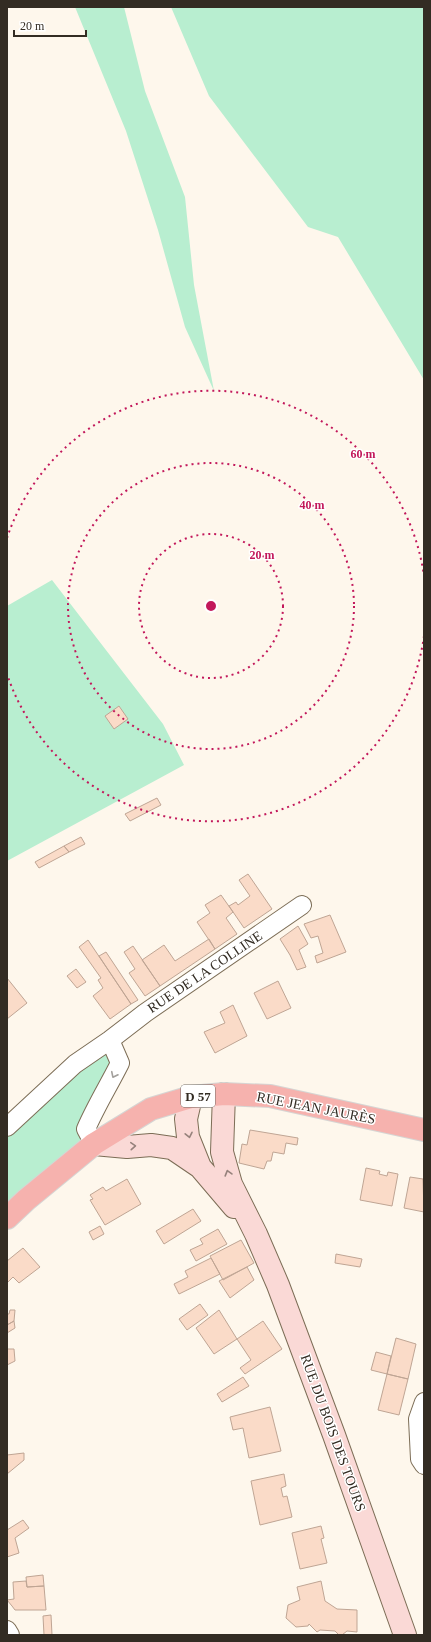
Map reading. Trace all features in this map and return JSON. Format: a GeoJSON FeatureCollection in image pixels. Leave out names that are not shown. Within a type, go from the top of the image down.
{"type":"FeatureCollection","features":[{"type":"Feature","properties":{"kind":"main road","name":"RUE JEAN JAURÈS"},"geometry":{"type":"LineString","coordinates":[[7,1218],[26,1200],[94,1144],[151,1109],[191,1096],[224,1094],[270,1096],[424,1130]]}},
{"type":"Feature","properties":{"kind":"street","name":"RUE DE LA COLLINE"},"geometry":{"type":"LineString","coordinates":[[7,1127],[75,1064],[110,1040],[145,1012],[302,905]]}},
{"type":"Feature","properties":{"kind":"street"},"geometry":{"type":"LineString","coordinates":[[110,1040],[120,1063],[94,1110],[86,1129],[94,1144],[127,1147],[151,1145],[172,1148],[200,1167],[256,1234]]}},
{"type":"Feature","properties":{"kind":"street"},"geometry":{"type":"LineString","coordinates":[[224,1094],[222,1152],[231,1184],[256,1234]]}},
{"type":"Feature","properties":{"kind":"street"},"geometry":{"type":"LineString","coordinates":[[191,1096],[186,1119],[188,1137],[200,1167]]}},
{"type":"Feature","properties":{"kind":"street","name":"RUE DU BOIS DES TOURS"},"geometry":{"type":"LineString","coordinates":[[256,1234],[278,1285],[334,1435],[405,1635]]}},
{"type":"Feature","properties":{"kind":"street"},"geometry":{"type":"LineString","coordinates":[[424,1402],[418,1419],[420,1459],[424,1465]]}},
{"type":"Feature","properties":{"kind":"street"},"geometry":{"type":"LineString","coordinates":[[7,1630],[10,1635]]}},
{"type":"Feature","properties":{"kind":"green space"},"geometry":{"type":"Polygon","coordinates":[[[75,7],[124,7],[145,91],[185,197],[194,285],[214,391],[185,327],[158,230],[126,131],[75,7]]]}},
{"type":"Feature","properties":{"kind":"green space"},"geometry":{"type":"Polygon","coordinates":[[[171,7],[424,7],[424,380],[338,237],[308,227],[209,96],[171,7]]]}},
{"type":"Feature","properties":{"kind":"green space"},"geometry":{"type":"Polygon","coordinates":[[[52,580],[163,724],[184,765],[7,861],[7,606],[52,580]]]}},
{"type":"Feature","properties":{"kind":"green space"},"geometry":{"type":"Polygon","coordinates":[[[110,1040],[120,1063],[94,1110],[94,1144],[7,1218],[7,1127],[110,1040]]]}},
{"type":"Feature","properties":{"kind":"building"},"geometry":{"type":"Polygon","coordinates":[[[119,706],[128,719],[114,729],[105,716],[119,706]]]}},
{"type":"Feature","properties":{"kind":"building"},"geometry":{"type":"Polygon","coordinates":[[[157,798],[161,805],[130,821],[125,814],[157,798]]]}},
{"type":"Feature","properties":{"kind":"building"},"geometry":{"type":"Polygon","coordinates":[[[81,837],[85,844],[69,852],[64,846],[81,837]]]}},
{"type":"Feature","properties":{"kind":"building"},"geometry":{"type":"Polygon","coordinates":[[[64,846],[69,852],[39,868],[35,862],[64,846]]]}},
{"type":"Feature","properties":{"kind":"building"},"geometry":{"type":"Polygon","coordinates":[[[248,874],[272,909],[244,928],[229,906],[236,902],[238,905],[250,896],[239,880],[248,874]]]}},
{"type":"Feature","properties":{"kind":"building"},"geometry":{"type":"Polygon","coordinates":[[[221,895],[233,912],[226,918],[237,934],[215,949],[197,922],[210,913],[205,905],[221,895]]]}},
{"type":"Feature","properties":{"kind":"building"},"geometry":{"type":"Polygon","coordinates":[[[330,915],[346,952],[317,963],[315,956],[323,953],[318,936],[311,938],[304,924],[330,915]]]}},
{"type":"Feature","properties":{"kind":"building"},"geometry":{"type":"Polygon","coordinates":[[[298,926],[308,944],[299,950],[306,967],[297,970],[280,939],[298,926]]]}},
{"type":"Feature","properties":{"kind":"building"},"geometry":{"type":"Polygon","coordinates":[[[209,939],[215,949],[160,986],[142,960],[164,945],[175,961],[209,939]]]}},
{"type":"Feature","properties":{"kind":"building"},"geometry":{"type":"Polygon","coordinates":[[[88,940],[131,1004],[110,1019],[93,996],[103,988],[98,980],[101,978],[79,947],[88,940]]]}},
{"type":"Feature","properties":{"kind":"building"},"geometry":{"type":"Polygon","coordinates":[[[133,946],[160,986],[145,996],[129,973],[135,969],[124,952],[133,946]]]}},
{"type":"Feature","properties":{"kind":"building"},"geometry":{"type":"Polygon","coordinates":[[[106,952],[138,1000],[131,1004],[99,956],[106,952]]]}},
{"type":"Feature","properties":{"kind":"building"},"geometry":{"type":"Polygon","coordinates":[[[76,969],[86,982],[77,988],[67,976],[76,969]]]}},
{"type":"Feature","properties":{"kind":"building"},"geometry":{"type":"Polygon","coordinates":[[[7,978],[27,1003],[7,1019],[7,978]]]}},
{"type":"Feature","properties":{"kind":"building"},"geometry":{"type":"Polygon","coordinates":[[[278,981],[291,1008],[267,1019],[254,993],[278,981]]]}},
{"type":"Feature","properties":{"kind":"building"},"geometry":{"type":"Polygon","coordinates":[[[233,1005],[247,1036],[215,1053],[204,1032],[225,1023],[220,1012],[233,1005]]]}},
{"type":"Feature","properties":{"kind":"building"},"geometry":{"type":"Polygon","coordinates":[[[250,1130],[298,1138],[297,1145],[286,1143],[284,1154],[273,1152],[271,1161],[267,1161],[264,1169],[239,1163],[242,1144],[247,1145],[250,1130]]]}},
{"type":"Feature","properties":{"kind":"building"},"geometry":{"type":"Polygon","coordinates":[[[366,1168],[380,1171],[379,1174],[387,1176],[388,1172],[398,1174],[392,1206],[360,1200],[366,1168]]]}},
{"type":"Feature","properties":{"kind":"building"},"geometry":{"type":"Polygon","coordinates":[[[410,1177],[423,1179],[424,1212],[404,1208],[410,1177]]]}},
{"type":"Feature","properties":{"kind":"building"},"geometry":{"type":"Polygon","coordinates":[[[127,1179],[141,1204],[105,1225],[90,1200],[93,1199],[90,1195],[103,1187],[106,1191],[127,1179]]]}},
{"type":"Feature","properties":{"kind":"building"},"geometry":{"type":"Polygon","coordinates":[[[193,1209],[201,1221],[164,1244],[156,1231],[193,1209]]]}},
{"type":"Feature","properties":{"kind":"building"},"geometry":{"type":"Polygon","coordinates":[[[100,1226],[104,1234],[93,1240],[89,1232],[100,1226]]]}},
{"type":"Feature","properties":{"kind":"building"},"geometry":{"type":"Polygon","coordinates":[[[218,1229],[227,1244],[196,1261],[190,1250],[203,1244],[200,1239],[218,1229]]]}},
{"type":"Feature","properties":{"kind":"building"},"geometry":{"type":"Polygon","coordinates":[[[241,1240],[254,1263],[223,1280],[210,1256],[241,1240]]]}},
{"type":"Feature","properties":{"kind":"building"},"geometry":{"type":"Polygon","coordinates":[[[23,1248],[40,1267],[19,1283],[13,1277],[7,1283],[7,1261],[23,1248]]]}},
{"type":"Feature","properties":{"kind":"building"},"geometry":{"type":"Polygon","coordinates":[[[336,1254],[362,1259],[360,1267],[335,1263],[336,1254]]]}},
{"type":"Feature","properties":{"kind":"building"},"geometry":{"type":"Polygon","coordinates":[[[211,1258],[220,1274],[179,1294],[174,1284],[188,1277],[185,1271],[211,1258]]]}},
{"type":"Feature","properties":{"kind":"building"},"geometry":{"type":"Polygon","coordinates":[[[247,1267],[254,1280],[230,1298],[219,1281],[247,1267]]]}},
{"type":"Feature","properties":{"kind":"building"},"geometry":{"type":"Polygon","coordinates":[[[200,1304],[208,1315],[187,1330],[179,1319],[200,1304]]]}},
{"type":"Feature","properties":{"kind":"building"},"geometry":{"type":"Polygon","coordinates":[[[10,1310],[15,1310],[14,1321],[7,1325],[7,1314],[9,1314],[10,1310]]]}},
{"type":"Feature","properties":{"kind":"building"},"geometry":{"type":"Polygon","coordinates":[[[219,1310],[237,1339],[214,1354],[196,1328],[219,1310]]]}},
{"type":"Feature","properties":{"kind":"building"},"geometry":{"type":"Polygon","coordinates":[[[14,1321],[15,1328],[7,1333],[7,1325],[14,1321]]]}},
{"type":"Feature","properties":{"kind":"building"},"geometry":{"type":"Polygon","coordinates":[[[263,1321],[282,1349],[245,1374],[240,1368],[251,1360],[237,1339],[263,1321]]]}},
{"type":"Feature","properties":{"kind":"building"},"geometry":{"type":"Polygon","coordinates":[[[396,1338],[416,1344],[408,1379],[387,1374],[396,1338]]]}},
{"type":"Feature","properties":{"kind":"building"},"geometry":{"type":"Polygon","coordinates":[[[7,1349],[14,1349],[15,1361],[7,1365],[7,1349]]]}},
{"type":"Feature","properties":{"kind":"building"},"geometry":{"type":"Polygon","coordinates":[[[376,1352],[391,1356],[387,1374],[371,1370],[376,1352]]]}},
{"type":"Feature","properties":{"kind":"building"},"geometry":{"type":"Polygon","coordinates":[[[387,1374],[408,1379],[399,1415],[378,1410],[387,1374]]]}},
{"type":"Feature","properties":{"kind":"building"},"geometry":{"type":"Polygon","coordinates":[[[243,1377],[249,1386],[222,1402],[217,1394],[243,1377]]]}},
{"type":"Feature","properties":{"kind":"building"},"geometry":{"type":"Polygon","coordinates":[[[270,1407],[281,1451],[249,1458],[243,1428],[233,1430],[230,1417],[270,1407]]]}},
{"type":"Feature","properties":{"kind":"building"},"geometry":{"type":"Polygon","coordinates":[[[24,1453],[24,1460],[7,1474],[7,1455],[24,1453]]]}},
{"type":"Feature","properties":{"kind":"building"},"geometry":{"type":"Polygon","coordinates":[[[284,1474],[286,1486],[281,1488],[283,1497],[287,1496],[292,1517],[260,1525],[251,1481],[284,1474]]]}},
{"type":"Feature","properties":{"kind":"building"},"geometry":{"type":"Polygon","coordinates":[[[23,1520],[29,1528],[15,1538],[19,1553],[7,1557],[7,1530],[23,1520]]]}},
{"type":"Feature","properties":{"kind":"building"},"geometry":{"type":"Polygon","coordinates":[[[321,1526],[324,1538],[321,1539],[327,1563],[300,1569],[292,1533],[321,1526]]]}},
{"type":"Feature","properties":{"kind":"building"},"geometry":{"type":"Polygon","coordinates":[[[43,1575],[44,1586],[27,1587],[26,1577],[43,1575]]]}},
{"type":"Feature","properties":{"kind":"building"},"geometry":{"type":"Polygon","coordinates":[[[26,1581],[27,1587],[44,1586],[46,1610],[15,1610],[7,1600],[14,1599],[13,1582],[26,1581]]]}},
{"type":"Feature","properties":{"kind":"building"},"geometry":{"type":"Polygon","coordinates":[[[321,1581],[325,1601],[337,1609],[357,1610],[357,1632],[347,1631],[342,1635],[339,1635],[335,1631],[320,1630],[317,1632],[309,1624],[308,1626],[296,1627],[286,1618],[288,1605],[300,1600],[297,1587],[321,1581]]]}},
{"type":"Feature","properties":{"kind":"building"},"geometry":{"type":"Polygon","coordinates":[[[51,1615],[52,1635],[44,1635],[43,1616],[51,1615]]]}}]}
